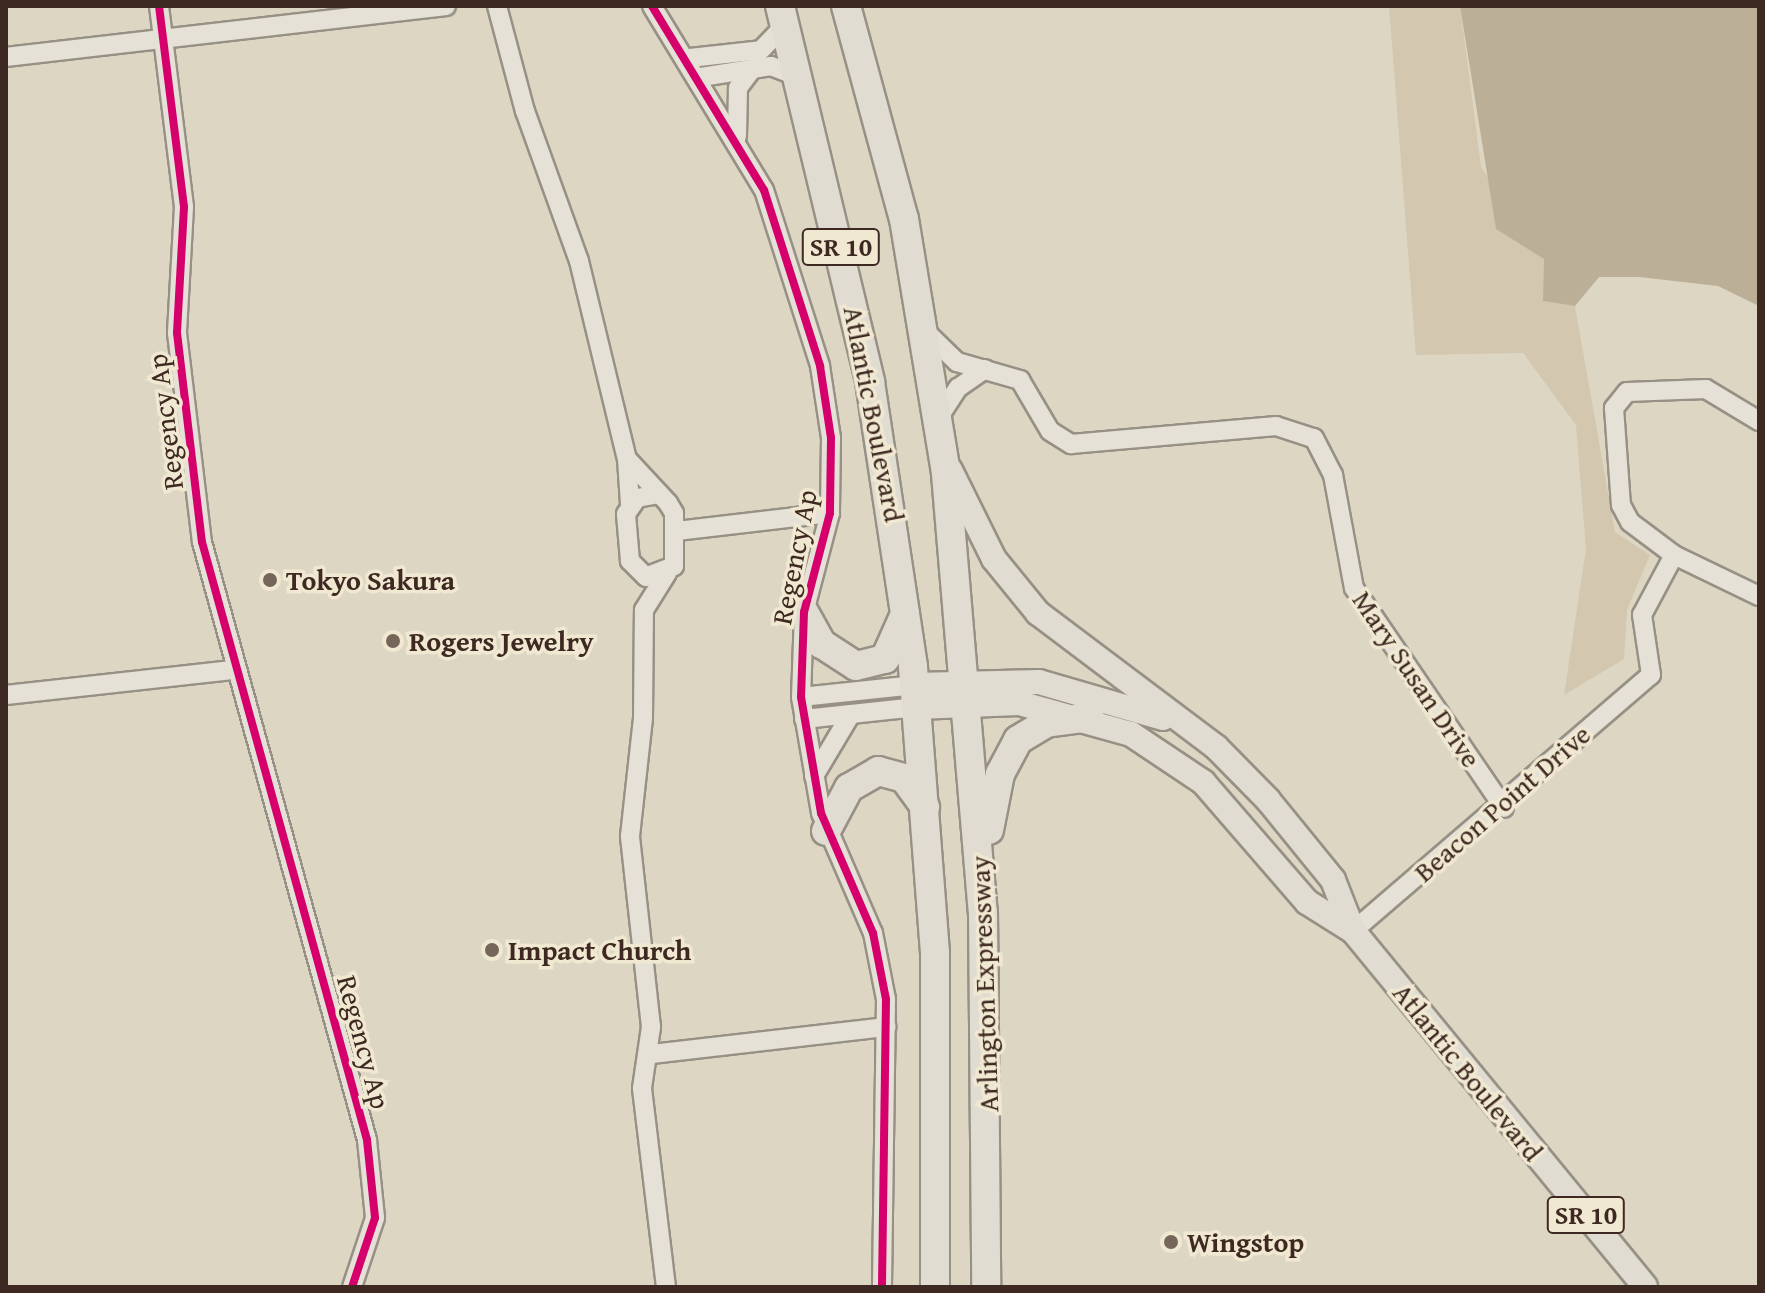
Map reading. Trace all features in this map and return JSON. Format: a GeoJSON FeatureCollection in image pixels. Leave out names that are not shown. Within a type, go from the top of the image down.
{"type":"FeatureCollection","features":[{"type":"Feature","properties":{"kind":"highway","name":"Atlantic Boulevard"},"geometry":{"type":"LineString","coordinates":[[846,6],[884,139],[926,332],[939,417],[967,691]]}},
{"type":"Feature","properties":{"kind":"highway","name":"Atlantic Boulevard"},"geometry":{"type":"LineString","coordinates":[[783,15],[870,382],[906,610],[916,696]]}},
{"type":"Feature","properties":{"kind":"highway"},"geometry":{"type":"LineString","coordinates":[[804,612],[822,644],[856,666],[885,659],[906,610]]}},
{"type":"Feature","properties":{"kind":"highway","name":"Arlington Expressway"},"geometry":{"type":"LineString","coordinates":[[967,691],[982,883],[986,1287]]}},
{"type":"Feature","properties":{"kind":"highway","name":"Arlington Expressway"},"geometry":{"type":"LineString","coordinates":[[916,696],[927,809],[938,1039],[935,1287]]}},
{"type":"Feature","properties":{"kind":"highway"},"geometry":{"type":"LineString","coordinates":[[982,883],[997,784],[1013,745],[1038,726],[1090,717]]}},
{"type":"Feature","properties":{"kind":"highway"},"geometry":{"type":"LineString","coordinates":[[826,831],[849,788],[878,771],[904,778],[927,809]]}},
{"type":"Feature","properties":{"kind":"main road","name":"Atlantic Boulevard"},"geometry":{"type":"LineString","coordinates":[[939,417],[965,505],[1015,587],[1071,641],[1202,735],[1248,777],[1327,872],[1353,931],[1645,1287]]}},
{"type":"Feature","properties":{"kind":"main road"},"geometry":{"type":"LineString","coordinates":[[967,691],[1068,688],[1202,735]]}},
{"type":"Feature","properties":{"kind":"main road","name":"Atlantic Boulevard"},"geometry":{"type":"LineString","coordinates":[[916,696],[967,691],[1090,717],[1192,773],[1307,902],[1353,931]]}},
{"type":"Feature","properties":{"kind":"street","name":"Regency Ap"},"geometry":{"type":"LineString","coordinates":[[159,6],[184,207],[177,333],[202,542],[233,670],[367,1140],[375,1218],[352,1287]]}},
{"type":"Feature","properties":{"kind":"street"},"geometry":{"type":"LineString","coordinates":[[6,57],[446,6]]}},
{"type":"Feature","properties":{"kind":"street"},"geometry":{"type":"LineString","coordinates":[[497,6],[521,99],[579,261],[627,459],[630,504],[625,542],[644,610],[643,718],[630,836],[652,1054],[642,1088],[666,1287]]}},
{"type":"Feature","properties":{"kind":"street","name":"Regency Ap"},"geometry":{"type":"LineString","coordinates":[[652,6],[690,58],[737,139],[784,238],[810,322],[831,438],[830,513],[804,612],[801,697],[813,778],[826,831],[878,947],[886,1027],[882,1287]]}},
{"type":"Feature","properties":{"kind":"street"},"geometry":{"type":"LineString","coordinates":[[690,58],[761,50],[783,15]]}},
{"type":"Feature","properties":{"kind":"street"},"geometry":{"type":"LineString","coordinates":[[701,77],[771,66],[799,77]]}},
{"type":"Feature","properties":{"kind":"street"},"geometry":{"type":"LineString","coordinates":[[737,139],[738,88],[753,68]]}},
{"type":"Feature","properties":{"kind":"street","name":"Mary Susan Drive"},"geometry":{"type":"LineString","coordinates":[[926,332],[957,362],[1020,380],[1050,431],[1071,444],[1276,426],[1314,438],[1333,475],[1354,588],[1504,808]]}},
{"type":"Feature","properties":{"kind":"street"},"geometry":{"type":"LineString","coordinates":[[939,417],[958,388],[985,369]]}},
{"type":"Feature","properties":{"kind":"street"},"geometry":{"type":"LineString","coordinates":[[1759,421],[1706,389],[1649,389],[1616,399],[1621,505],[1630,522],[1674,555],[1759,596]]}},
{"type":"Feature","properties":{"kind":"street"},"geometry":{"type":"LineString","coordinates":[[627,459],[660,494],[677,531],[667,573],[644,610]]}},
{"type":"Feature","properties":{"kind":"street"},"geometry":{"type":"LineString","coordinates":[[630,504],[660,494]]}},
{"type":"Feature","properties":{"kind":"street"},"geometry":{"type":"LineString","coordinates":[[677,531],[830,513]]}},
{"type":"Feature","properties":{"kind":"street","name":"Beacon Point Drive"},"geometry":{"type":"LineString","coordinates":[[1353,931],[1504,808],[1651,675],[1642,615],[1674,555]]}},
{"type":"Feature","properties":{"kind":"street"},"geometry":{"type":"LineString","coordinates":[[635,569],[646,577],[667,573]]}},
{"type":"Feature","properties":{"kind":"street"},"geometry":{"type":"LineString","coordinates":[[6,695],[233,670]]}},
{"type":"Feature","properties":{"kind":"street"},"geometry":{"type":"LineString","coordinates":[[801,697],[916,696]]}},
{"type":"Feature","properties":{"kind":"street"},"geometry":{"type":"LineString","coordinates":[[804,719],[851,714],[916,696]]}},
{"type":"Feature","properties":{"kind":"street"},"geometry":{"type":"LineString","coordinates":[[813,778],[851,714]]}},
{"type":"Feature","properties":{"kind":"street"},"geometry":{"type":"LineString","coordinates":[[652,1054],[886,1027]]}},
{"type":"Feature","properties":{"kind":"shaded area"},"geometry":{"type":"Polygon","coordinates":[[[1389,6],[1460,6],[1481,167],[1544,258],[1544,301],[1575,306],[1615,532],[1650,555],[1627,610],[1624,659],[1564,695],[1586,549],[1576,425],[1523,353],[1416,355],[1389,6]]]}},
{"type":"Feature","properties":{"kind":"shaded area"},"geometry":{"type":"Polygon","coordinates":[[[1460,6],[1759,6],[1759,306],[1718,286],[1639,277],[1599,277],[1575,306],[1543,301],[1544,259],[1496,229],[1460,6]]]}},
{"type":"Feature","properties":{"kind":"cycle path"},"geometry":{"type":"LineString","coordinates":[[159,6],[184,207],[177,333],[202,542],[367,1140],[375,1218],[352,1287]]}},
{"type":"Feature","properties":{"kind":"cycle path"},"geometry":{"type":"LineString","coordinates":[[652,6],[764,190],[820,366],[831,438],[830,513],[804,612],[801,697],[821,813],[873,933],[886,999],[882,1287]]}},
{"type":"Feature","properties":{"kind":"place","name":"Tokyo Sakura"},"geometry":{"type":"Point","coordinates":[270,580]}},
{"type":"Feature","properties":{"kind":"place","name":"Rogers Jewelry"},"geometry":{"type":"Point","coordinates":[393,641]}},
{"type":"Feature","properties":{"kind":"place","name":"Impact Church"},"geometry":{"type":"Point","coordinates":[492,950]}},
{"type":"Feature","properties":{"kind":"place","name":"Wingstop"},"geometry":{"type":"Point","coordinates":[1171,1242]}}]}
